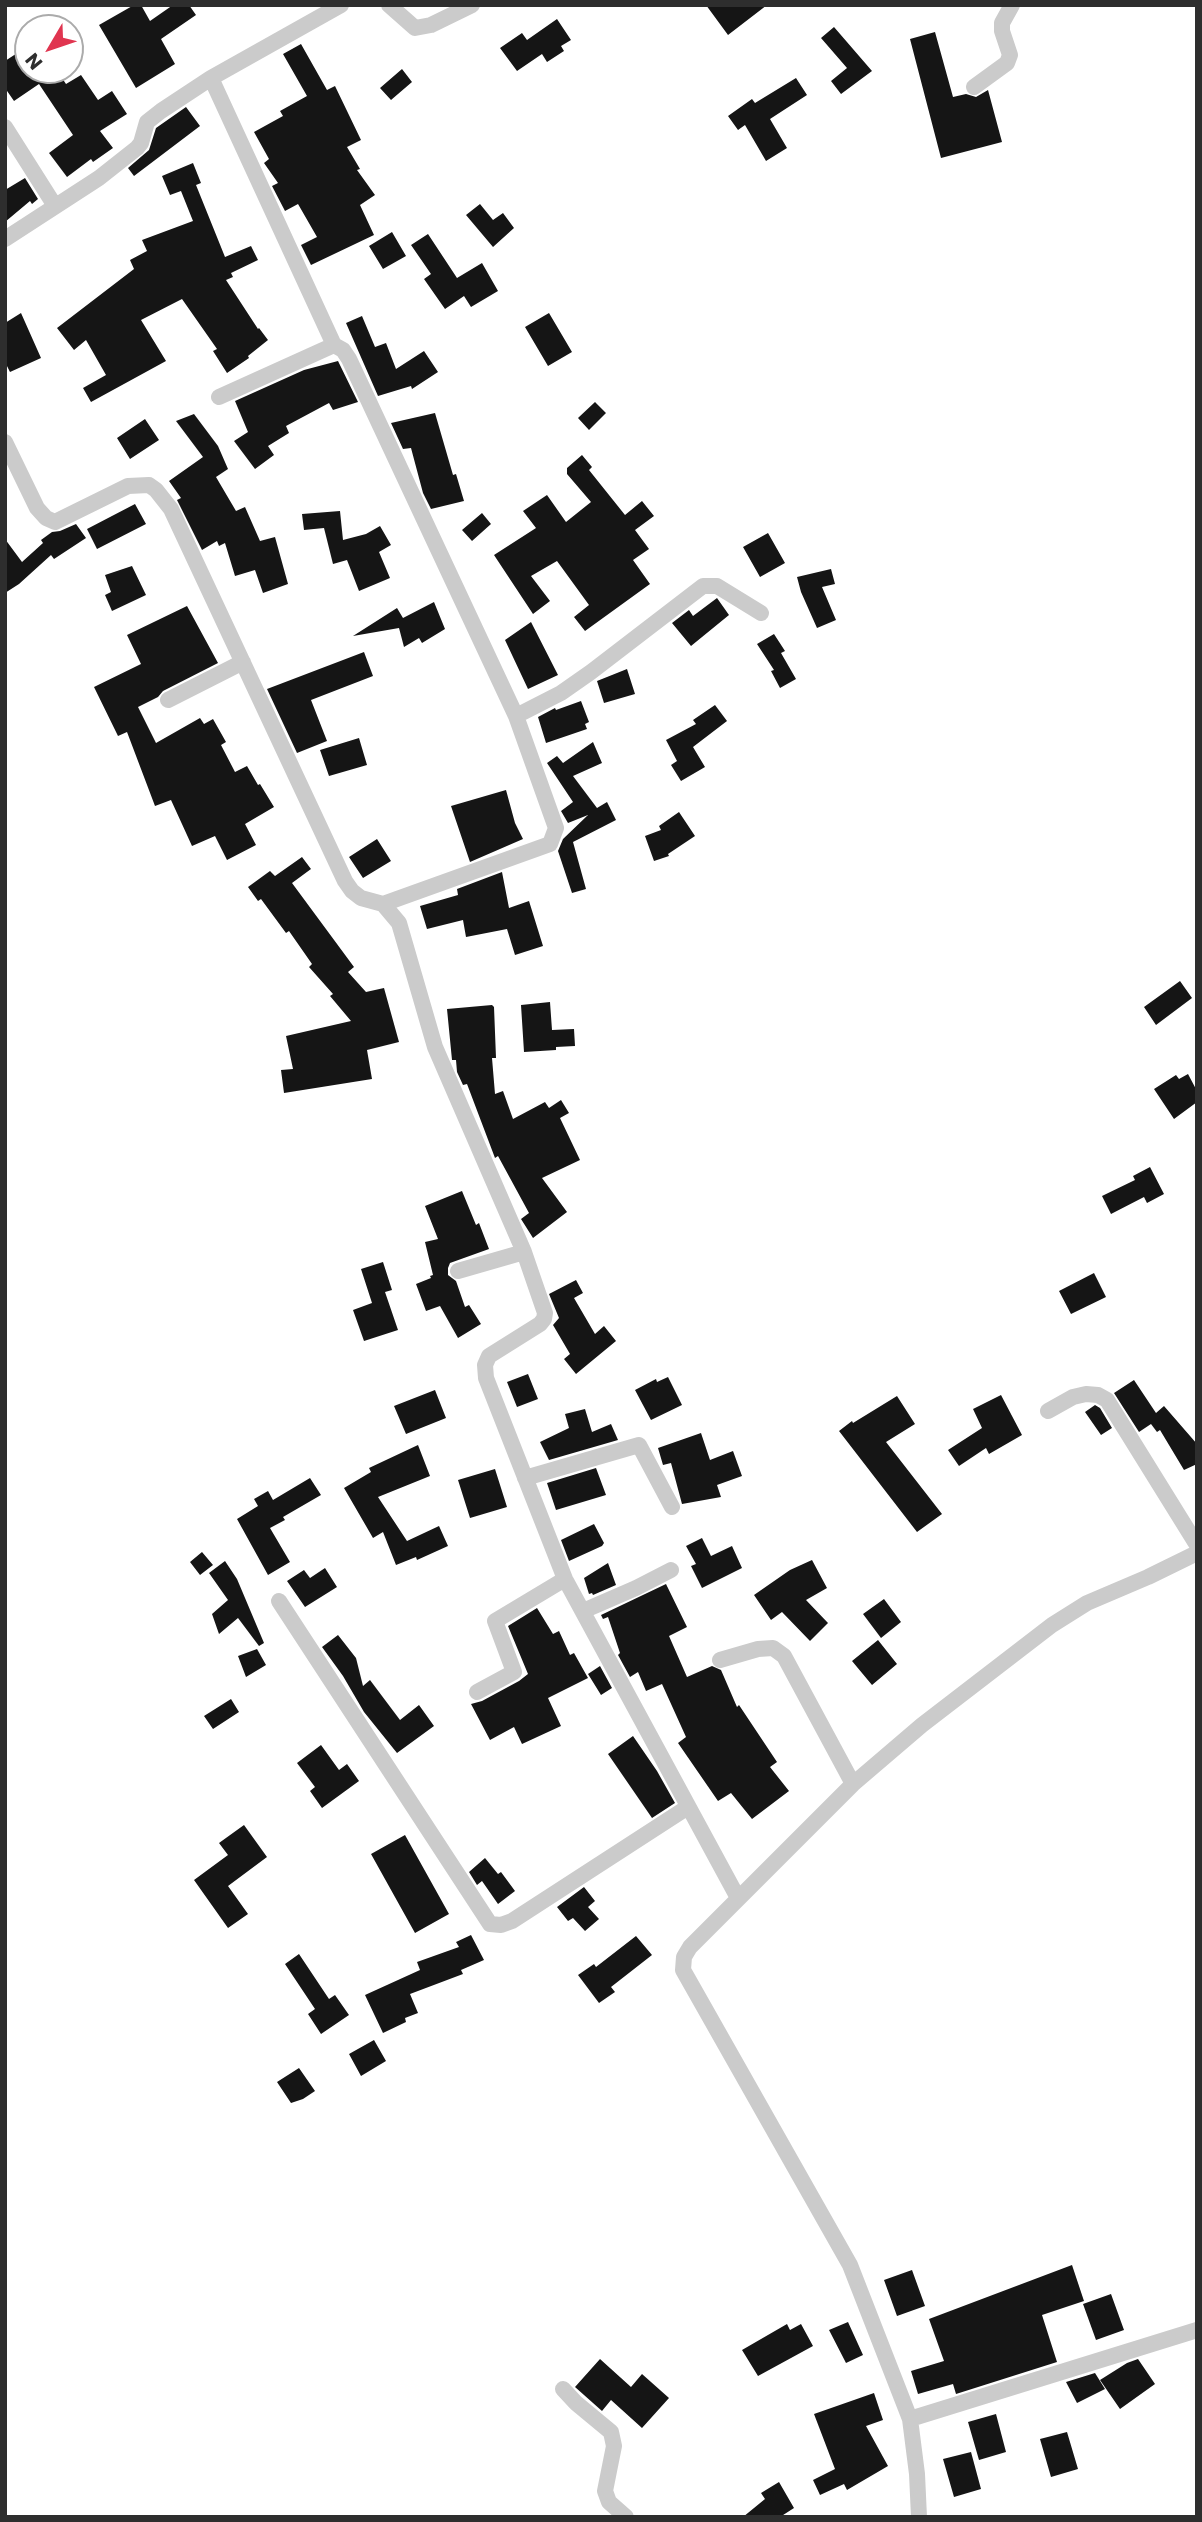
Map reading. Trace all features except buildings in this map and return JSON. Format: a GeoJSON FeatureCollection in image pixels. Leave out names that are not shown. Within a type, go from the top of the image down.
{"type":"FeatureCollection","features":[{"type":"Feature","properties":{"kind":"street"},"geometry":{"type":"LineString","coordinates":[[5,239],[130,154],[141,143],[147,122],[211,78],[341,5]]}},
{"type":"Feature","properties":{"kind":"street"},"geometry":{"type":"LineString","coordinates":[[389,5],[415,28],[431,25],[472,5]]}},
{"type":"Feature","properties":{"kind":"street"},"geometry":{"type":"LineString","coordinates":[[974,87],[1007,63],[1010,55],[1002,23],[1012,5]]}},
{"type":"Feature","properties":{"kind":"street"},"geometry":{"type":"LineString","coordinates":[[211,78],[334,345],[343,350],[349,359],[516,716],[556,828],[550,844],[383,904]]}},
{"type":"Feature","properties":{"kind":"street"},"geometry":{"type":"LineString","coordinates":[[5,127],[55,206]]}},
{"type":"Feature","properties":{"kind":"street"},"geometry":{"type":"LineString","coordinates":[[219,397],[334,345]]}},
{"type":"Feature","properties":{"kind":"street"},"geometry":{"type":"LineString","coordinates":[[5,442],[37,508],[46,518],[55,522],[128,486],[149,485],[156,490],[171,509],[345,881],[361,898],[383,904],[399,923],[435,1047],[524,1252],[545,1313],[544,1319],[489,1356],[485,1365],[486,1378],[565,1578],[738,1898]]}},
{"type":"Feature","properties":{"kind":"street"},"geometry":{"type":"LineString","coordinates":[[516,716],[591,672],[704,586],[717,586],[761,612]]}},
{"type":"Feature","properties":{"kind":"street"},"geometry":{"type":"LineString","coordinates":[[168,700],[243,662]]}},
{"type":"Feature","properties":{"kind":"street"},"geometry":{"type":"LineString","coordinates":[[458,1271],[524,1252]]}},
{"type":"Feature","properties":{"kind":"street"},"geometry":{"type":"LineString","coordinates":[[1048,1411],[1086,1394],[1098,1395],[1107,1400],[1197,1545]]}},
{"type":"Feature","properties":{"kind":"street"},"geometry":{"type":"LineString","coordinates":[[525,1478],[639,1445],[642,1446],[672,1507]]}},
{"type":"Feature","properties":{"kind":"street"},"geometry":{"type":"LineString","coordinates":[[919,2517],[910,2418],[850,2265],[683,1970],[684,1957],[690,1947],[853,1784],[922,1725],[1052,1625],[1087,1603],[1197,1553]]}},
{"type":"Feature","properties":{"kind":"street"},"geometry":{"type":"LineString","coordinates":[[583,1611],[671,1570]]}},
{"type":"Feature","properties":{"kind":"street"},"geometry":{"type":"LineString","coordinates":[[477,1692],[514,1672],[495,1621],[565,1578]]}},
{"type":"Feature","properties":{"kind":"street"},"geometry":{"type":"LineString","coordinates":[[279,1601],[490,1924],[501,1925],[512,1921],[688,1807]]}},
{"type":"Feature","properties":{"kind":"street"},"geometry":{"type":"LineString","coordinates":[[720,1660],[758,1649],[773,1648],[783,1656],[853,1784]]}},
{"type":"Feature","properties":{"kind":"street"},"geometry":{"type":"LineString","coordinates":[[910,2418],[1197,2330]]}},
{"type":"Feature","properties":{"kind":"street"},"geometry":{"type":"LineString","coordinates":[[563,2389],[611,2432],[614,2446],[605,2491],[609,2502],[626,2517]]}}]}
